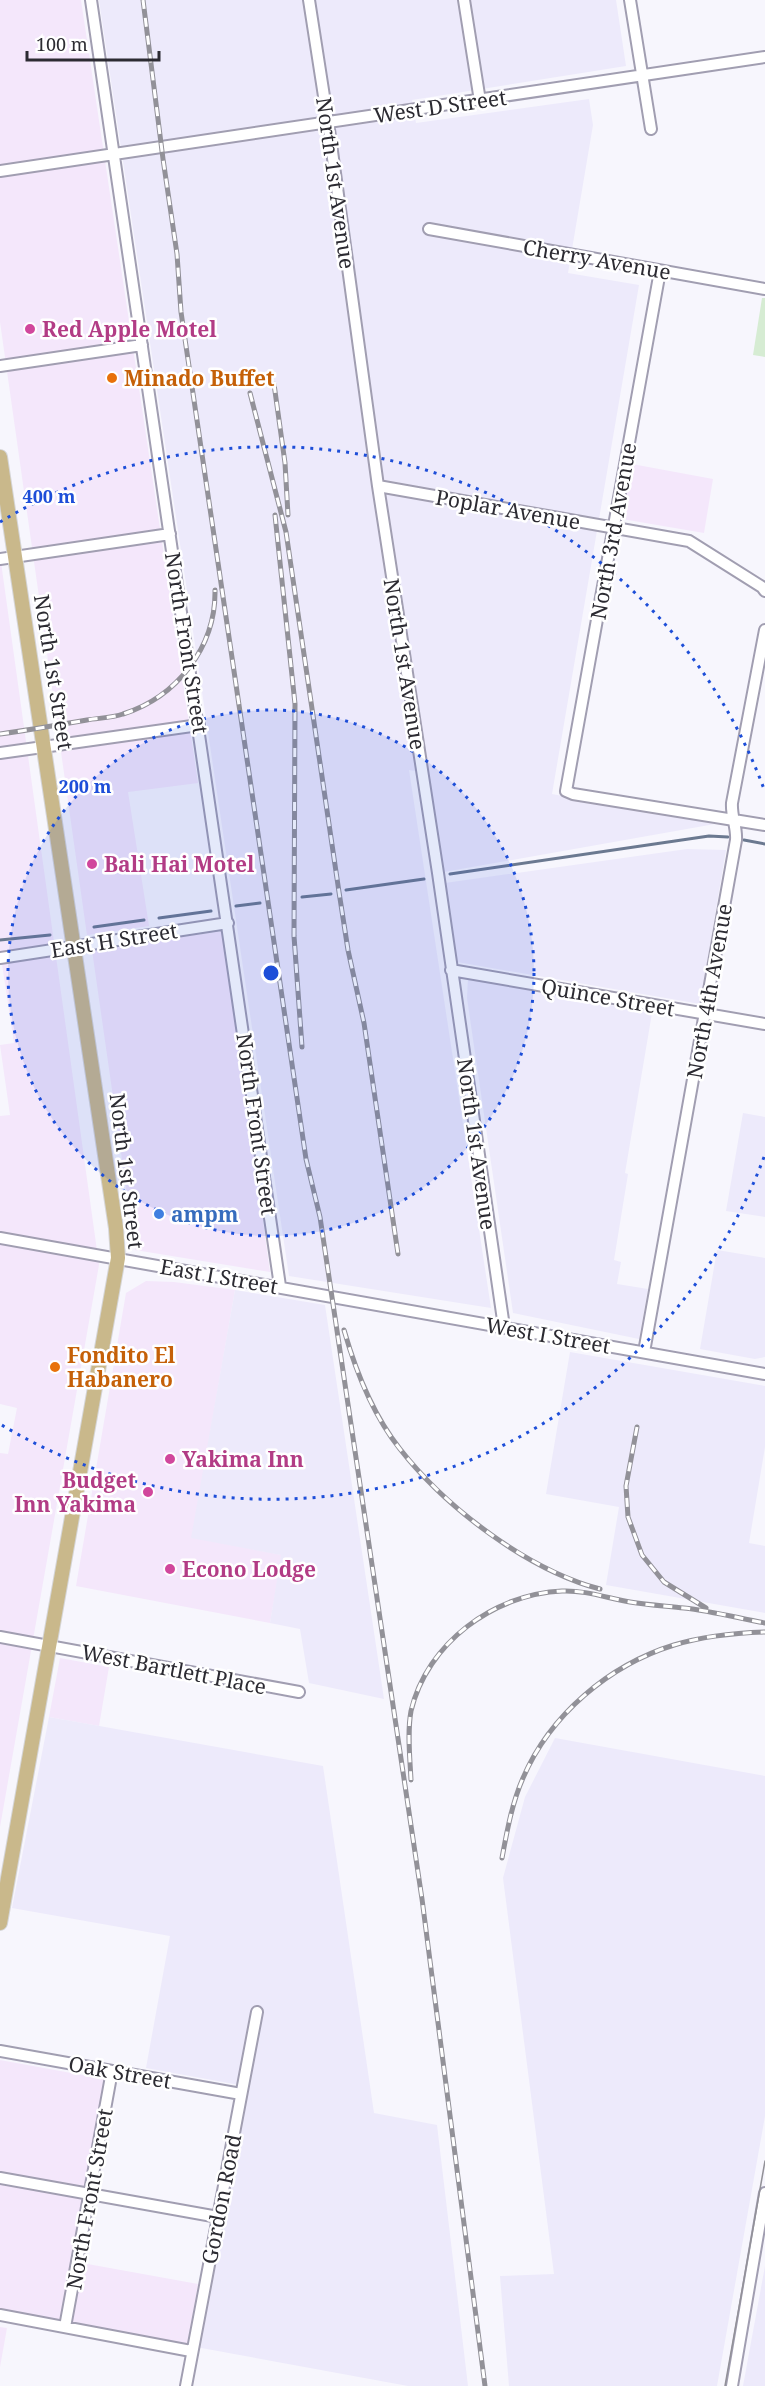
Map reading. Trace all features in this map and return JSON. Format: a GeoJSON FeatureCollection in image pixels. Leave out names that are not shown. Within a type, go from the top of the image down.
{"type":"FeatureCollection","features":[{"type":"Feature","properties":{"kind":"main road","name":"North 1st Street"},"geometry":{"type":"LineString","coordinates":[[0,457],[116,1228],[118,1258],[0,1923]]}},
{"type":"Feature","properties":{"kind":"street","name":"North Front Street"},"geometry":{"type":"LineString","coordinates":[[91,0],[280,1286]]}},
{"type":"Feature","properties":{"kind":"street","name":"North 1st Avenue"},"geometry":{"type":"LineString","coordinates":[[309,0],[378,486],[504,1327]]}},
{"type":"Feature","properties":{"kind":"street"},"geometry":{"type":"LineString","coordinates":[[464,0],[480,101]]}},
{"type":"Feature","properties":{"kind":"street"},"geometry":{"type":"LineString","coordinates":[[630,0],[651,129]]}},
{"type":"Feature","properties":{"kind":"street","name":"West D Street"},"geometry":{"type":"LineString","coordinates":[[0,171],[765,57]]}},
{"type":"Feature","properties":{"kind":"street","name":"Cherry Avenue"},"geometry":{"type":"LineString","coordinates":[[429,229],[765,289]]}},
{"type":"Feature","properties":{"kind":"street","name":"North 3rd Avenue"},"geometry":{"type":"LineString","coordinates":[[660,271],[566,791],[734,820]]}},
{"type":"Feature","properties":{"kind":"street"},"geometry":{"type":"LineString","coordinates":[[0,366],[142,345]]}},
{"type":"Feature","properties":{"kind":"street","name":"Poplar Avenue"},"geometry":{"type":"LineString","coordinates":[[378,486],[689,542],[765,591]]}},
{"type":"Feature","properties":{"kind":"street"},"geometry":{"type":"LineString","coordinates":[[0,559],[170,534]]}},
{"type":"Feature","properties":{"kind":"street","name":"North 4th Avenue"},"geometry":{"type":"LineString","coordinates":[[644,1352],[736,840],[732,803],[765,630]]}},
{"type":"Feature","properties":{"kind":"street"},"geometry":{"type":"LineString","coordinates":[[0,753],[199,725]]}},
{"type":"Feature","properties":{"kind":"street"},"geometry":{"type":"LineString","coordinates":[[734,820],[765,825]]}},
{"type":"Feature","properties":{"kind":"street","name":"East H Street"},"geometry":{"type":"LineString","coordinates":[[0,958],[228,923]]}},
{"type":"Feature","properties":{"kind":"street","name":"Quince Street"},"geometry":{"type":"LineString","coordinates":[[451,970],[765,1024]]}},
{"type":"Feature","properties":{"kind":"street","name":"East I Street"},"geometry":{"type":"LineString","coordinates":[[0,1238],[332,1296]]}},
{"type":"Feature","properties":{"kind":"street","name":"West I Street"},"geometry":{"type":"LineString","coordinates":[[332,1296],[765,1374]]}},
{"type":"Feature","properties":{"kind":"street","name":"West Bartlett Place"},"geometry":{"type":"LineString","coordinates":[[0,1637],[299,1692]]}},
{"type":"Feature","properties":{"kind":"street","name":"Gordon Road"},"geometry":{"type":"LineString","coordinates":[[186,2386],[257,2012]]}},
{"type":"Feature","properties":{"kind":"street","name":"Oak Street"},"geometry":{"type":"LineString","coordinates":[[0,2051],[241,2094]]}},
{"type":"Feature","properties":{"kind":"street","name":"North Front Street"},"geometry":{"type":"LineString","coordinates":[[65,2327],[112,2071]]}},
{"type":"Feature","properties":{"kind":"street"},"geometry":{"type":"LineString","coordinates":[[0,2178],[218,2217]]}},
{"type":"Feature","properties":{"kind":"street"},"geometry":{"type":"LineString","coordinates":[[732,2386],[765,2193]]}},
{"type":"Feature","properties":{"kind":"street"},"geometry":{"type":"LineString","coordinates":[[0,2315],[191,2351]]}},
{"type":"Feature","properties":{"kind":"shaded area"},"geometry":{"type":"Polygon","coordinates":[[[0,0],[81,0],[198,783],[128,792],[149,926],[87,935],[0,322],[0,0]]]}},
{"type":"Feature","properties":{"kind":"shaded area"},"geometry":{"type":"Polygon","coordinates":[[[99,0],[616,0],[626,66],[412,100],[416,123],[589,99],[593,125],[568,273],[639,285],[552,794],[715,824],[444,872],[428,773],[409,770],[491,1308],[289,1276],[99,0]]]}},
{"type":"Feature","properties":{"kind":"shaded area"},"geometry":{"type":"Polygon","coordinates":[[[632,464],[713,479],[704,533],[622,519],[632,464]]]}},
{"type":"Feature","properties":{"kind":"shaded area"},"geometry":{"type":"Polygon","coordinates":[[[0,555],[99,1265],[0,1827],[0,1453],[8,1454],[17,1408],[0,1404],[0,1116],[10,1115],[0,1045],[14,1043],[0,951],[0,555]]]}},
{"type":"Feature","properties":{"kind":"shaded area"},"geometry":{"type":"Polygon","coordinates":[[[687,849],[726,850],[700,1004],[457,962],[445,883],[687,849]]]}},
{"type":"Feature","properties":{"kind":"shaded area"},"geometry":{"type":"Polygon","coordinates":[[[223,931],[270,1272],[135,1250],[92,950],[223,931]]]}},
{"type":"Feature","properties":{"kind":"shaded area"},"geometry":{"type":"Polygon","coordinates":[[[468,978],[652,1013],[625,1173],[628,1174],[614,1260],[621,1262],[617,1284],[648,1289],[639,1339],[513,1313],[467,998],[468,978]]]}},
{"type":"Feature","properties":{"kind":"shaded area"},"geometry":{"type":"Polygon","coordinates":[[[743,1113],[765,1117],[765,1217],[726,1211],[743,1113]]]}},
{"type":"Feature","properties":{"kind":"shaded area"},"geometry":{"type":"Polygon","coordinates":[[[717,1250],[765,1258],[765,1357],[755,1359],[700,1349],[717,1250]]]}},
{"type":"Feature","properties":{"kind":"shaded area"},"geometry":{"type":"Polygon","coordinates":[[[146,1281],[174,1282],[235,1290],[192,1537],[282,1555],[270,1623],[76,1586],[126,1293],[146,1281]]]}},
{"type":"Feature","properties":{"kind":"shaded area"},"geometry":{"type":"Polygon","coordinates":[[[235,1290],[325,1305],[384,1699],[309,1683],[300,1629],[270,1623],[281,1555],[191,1538],[235,1290]]]}},
{"type":"Feature","properties":{"kind":"shaded area"},"geometry":{"type":"Polygon","coordinates":[[[570,1352],[765,1386],[765,1447],[749,1543],[765,1546],[765,1613],[606,1585],[619,1507],[546,1494],[570,1352]]]}},
{"type":"Feature","properties":{"kind":"shaded area"},"geometry":{"type":"Polygon","coordinates":[[[60,1658],[109,1667],[99,1726],[49,1717],[60,1658]]]}},
{"type":"Feature","properties":{"kind":"shaded area"},"geometry":{"type":"Polygon","coordinates":[[[49,1717],[323,1766],[374,2113],[437,2125],[468,2386],[408,2386],[196,2347],[245,2086],[146,2068],[170,1936],[12,1908],[49,1717]]]}},
{"type":"Feature","properties":{"kind":"shaded area"},"geometry":{"type":"Polygon","coordinates":[[[555,1738],[765,1776],[765,2116],[717,2386],[509,2386],[500,2276],[554,2274],[503,1878],[525,1797],[555,1738]]]}},
{"type":"Feature","properties":{"kind":"shaded area"},"geometry":{"type":"Polygon","coordinates":[[[0,2060],[104,2079],[71,2261],[198,2284],[188,2344],[0,2309],[0,2060]]]}},
{"type":"Feature","properties":{"kind":"shaded area"},"geometry":{"type":"Polygon","coordinates":[[[765,2266],[765,2386],[743,2386],[765,2266]]]}},
{"type":"Feature","properties":{"kind":"shaded area"},"geometry":{"type":"Polygon","coordinates":[[[0,2327],[7,2328],[0,2367],[0,2327]]]}},
{"type":"Feature","properties":{"kind":"green space"},"geometry":{"type":"Polygon","coordinates":[[[762,298],[765,298],[765,357],[753,355],[762,298]]]}},
{"type":"Feature","properties":{"kind":"waterway"},"geometry":{"type":"LineString","coordinates":[[450,874],[709,836],[728,837]]}},
{"type":"Feature","properties":{"kind":"waterway"},"geometry":{"type":"LineString","coordinates":[[744,840],[765,844]]}},
{"type":"Feature","properties":{"kind":"waterway"},"geometry":{"type":"LineString","coordinates":[[346,890],[424,879]]}},
{"type":"Feature","properties":{"kind":"waterway"},"geometry":{"type":"LineString","coordinates":[[302,897],[331,894]]}},
{"type":"Feature","properties":{"kind":"waterway"},"geometry":{"type":"LineString","coordinates":[[236,906],[260,903]]}},
{"type":"Feature","properties":{"kind":"waterway"},"geometry":{"type":"LineString","coordinates":[[159,918],[211,911]]}},
{"type":"Feature","properties":{"kind":"waterway"},"geometry":{"type":"LineString","coordinates":[[94,927],[144,920]]}},
{"type":"Feature","properties":{"kind":"waterway"},"geometry":{"type":"LineString","coordinates":[[0,940],[50,935]]}},
{"type":"Feature","properties":{"kind":"tram line"},"geometry":{"type":"LineString","coordinates":[[725,2386],[765,2161]]}},
{"type":"Feature","properties":{"kind":"railway"},"geometry":{"type":"LineString","coordinates":[[143,0],[177,254],[181,312],[306,1159],[320,1217],[422,1899],[485,2386]]}},
{"type":"Feature","properties":{"kind":"railway"},"geometry":{"type":"LineString","coordinates":[[274,384],[285,463],[288,515]]}},
{"type":"Feature","properties":{"kind":"railway"},"geometry":{"type":"LineString","coordinates":[[250,393],[286,532],[339,892],[348,950],[364,1023],[398,1254]]}},
{"type":"Feature","properties":{"kind":"railway"},"geometry":{"type":"LineString","coordinates":[[275,515],[295,704],[294,936],[302,1047]]}},
{"type":"Feature","properties":{"kind":"railway"},"geometry":{"type":"LineString","coordinates":[[0,734],[119,715],[142,706],[160,695],[190,667],[201,650],[214,611],[215,590]]}},
{"type":"Feature","properties":{"kind":"railway"},"geometry":{"type":"LineString","coordinates":[[344,1330],[354,1362],[374,1407],[390,1436],[419,1471],[465,1514],[517,1552],[573,1580],[600,1589]]}},
{"type":"Feature","properties":{"kind":"railway"},"geometry":{"type":"LineString","coordinates":[[637,1427],[626,1486],[628,1517],[642,1555],[664,1582],[706,1608]]}},
{"type":"Feature","properties":{"kind":"railway"},"geometry":{"type":"LineString","coordinates":[[411,1780],[410,1719],[419,1686],[432,1664],[448,1644],[489,1612],[512,1601],[537,1594],[562,1591],[579,1592],[637,1603],[704,1611],[765,1623]]}},
{"type":"Feature","properties":{"kind":"railway"},"geometry":{"type":"LineString","coordinates":[[502,1858],[508,1827],[523,1778],[549,1733],[584,1695],[627,1665],[674,1645],[697,1639],[765,1632]]}},
{"type":"Feature","properties":{"kind":"place","name":"Red Apple Motel"},"geometry":{"type":"Point","coordinates":[30,329]}},
{"type":"Feature","properties":{"kind":"place","name":"Minado Buffet"},"geometry":{"type":"Point","coordinates":[112,378]}},
{"type":"Feature","properties":{"kind":"place","name":"Bali Hai Motel"},"geometry":{"type":"Point","coordinates":[92,864]}},
{"type":"Feature","properties":{"kind":"place","name":"ampm"},"geometry":{"type":"Point","coordinates":[159,1214]}},
{"type":"Feature","properties":{"kind":"place","name":"Fondito El Habanero"},"geometry":{"type":"Point","coordinates":[55,1367]}},
{"type":"Feature","properties":{"kind":"place","name":"Yakima Inn"},"geometry":{"type":"Point","coordinates":[170,1459]}},
{"type":"Feature","properties":{"kind":"place","name":"Budget Inn Yakima"},"geometry":{"type":"Point","coordinates":[148,1492]}},
{"type":"Feature","properties":{"kind":"place","name":"Econo Lodge"},"geometry":{"type":"Point","coordinates":[170,1569]}}]}
